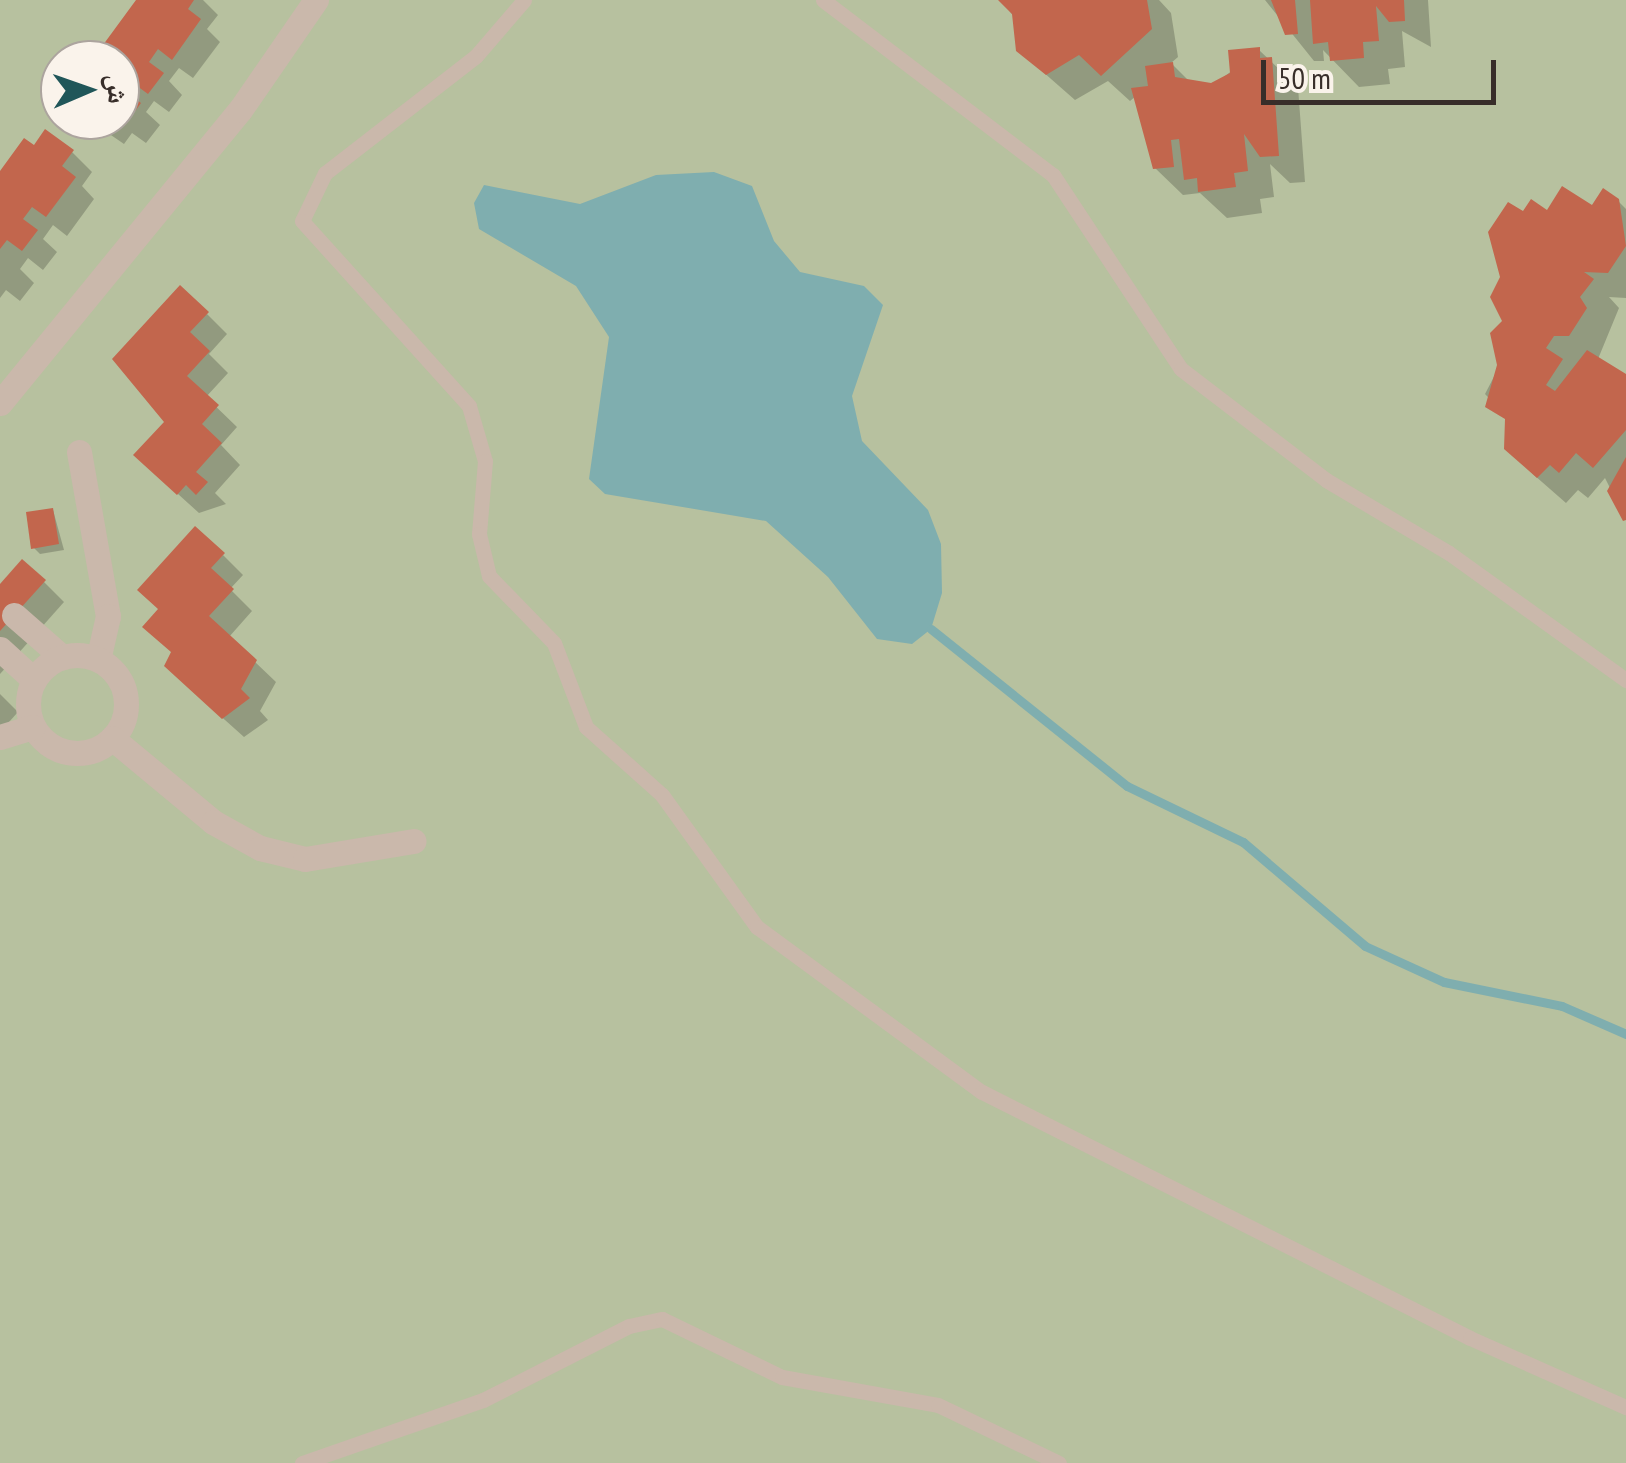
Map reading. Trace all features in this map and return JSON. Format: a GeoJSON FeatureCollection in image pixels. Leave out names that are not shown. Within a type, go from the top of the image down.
{"type":"FeatureCollection","features":[{"type":"Feature","properties":{"kind":"street"},"geometry":{"type":"LineString","coordinates":[[0,404],[240,110],[316,0]]}},
{"type":"Feature","properties":{"kind":"street"},"geometry":{"type":"LineString","coordinates":[[79,452],[108,616],[98,660]]}},
{"type":"Feature","properties":{"kind":"street"},"geometry":{"type":"LineString","coordinates":[[14,615],[62,657],[98,660],[125,693],[112,738]]}},
{"type":"Feature","properties":{"kind":"street"},"geometry":{"type":"LineString","coordinates":[[0,649],[34,680]]}},
{"type":"Feature","properties":{"kind":"street"},"geometry":{"type":"LineString","coordinates":[[32,726],[34,680],[62,657]]}},
{"type":"Feature","properties":{"kind":"street"},"geometry":{"type":"LineString","coordinates":[[32,726],[68,753],[112,738]]}},
{"type":"Feature","properties":{"kind":"street"},"geometry":{"type":"LineString","coordinates":[[0,737],[32,726]]}},
{"type":"Feature","properties":{"kind":"street"},"geometry":{"type":"LineString","coordinates":[[112,738],[213,822],[260,848],[305,859],[414,841]]}},
{"type":"Feature","properties":{"kind":"lane"},"geometry":{"type":"LineString","coordinates":[[524,0],[476,56],[325,173],[302,221],[469,406],[485,460],[478,534],[489,576],[554,642],[586,727],[662,795],[756,928],[966,1081],[1470,1338],[1626,1407]]}},
{"type":"Feature","properties":{"kind":"lane"},"geometry":{"type":"LineString","coordinates":[[823,0],[1053,176],[1182,369],[1326,480],[1449,553],[1626,680]]}},
{"type":"Feature","properties":{"kind":"lane"},"geometry":{"type":"LineString","coordinates":[[302,1463],[483,1400],[629,1326],[662,1319],[782,1377],[938,1404],[1059,1463]]}},
{"type":"Feature","properties":{"kind":"green space"},"geometry":{"type":"Polygon","coordinates":[[[0,0],[1626,0],[1626,1463],[0,1463],[0,0]]]}},
{"type":"Feature","properties":{"kind":"water"},"geometry":{"type":"Polygon","coordinates":[[[714,172],[752,186],[774,241],[800,272],[864,286],[883,305],[852,396],[862,441],[928,510],[941,544],[942,593],[931,629],[912,644],[877,639],[828,577],[766,521],[605,494],[589,479],[609,337],[576,286],[479,229],[474,203],[484,185],[580,204],[656,175],[714,172]]]}},
{"type":"Feature","properties":{"kind":"building"},"geometry":{"type":"Polygon","coordinates":[[[136,0],[194,0],[188,9],[201,19],[172,60],[158,49],[149,62],[164,73],[148,94],[140,88],[140,40],[107,40],[136,0]]]}},
{"type":"Feature","properties":{"kind":"building"},"geometry":{"type":"Polygon","coordinates":[[[998,0],[1147,0],[1152,29],[1101,76],[1079,55],[1046,75],[1016,51],[1012,14],[998,0]]]}},
{"type":"Feature","properties":{"kind":"building"},"geometry":{"type":"Polygon","coordinates":[[[1271,0],[1295,0],[1298,34],[1285,35],[1271,0]]]}},
{"type":"Feature","properties":{"kind":"building"},"geometry":{"type":"Polygon","coordinates":[[[1310,0],[1404,0],[1405,21],[1389,22],[1376,6],[1379,41],[1363,42],[1364,58],[1330,61],[1328,42],[1313,44],[1310,0]]]}},
{"type":"Feature","properties":{"kind":"building"},"geometry":{"type":"Polygon","coordinates":[[[1260,47],[1260,58],[1272,57],[1279,156],[1260,157],[1244,134],[1248,171],[1234,173],[1236,187],[1198,192],[1197,178],[1184,180],[1179,139],[1171,140],[1174,167],[1153,169],[1131,88],[1148,86],[1145,66],[1173,62],[1175,77],[1211,83],[1230,73],[1228,50],[1260,47]]]}},
{"type":"Feature","properties":{"kind":"building"},"geometry":{"type":"Polygon","coordinates":[[[40,136],[40,140],[60,140],[74,150],[62,166],[76,177],[46,217],[32,207],[23,219],[38,230],[22,251],[7,240],[0,249],[0,171],[24,138],[34,145],[40,136]]]}},
{"type":"Feature","properties":{"kind":"building"},"geometry":{"type":"Polygon","coordinates":[[[1562,186],[1592,205],[1603,188],[1619,199],[1626,246],[1608,273],[1584,272],[1594,279],[1580,297],[1587,308],[1569,336],[1554,336],[1546,348],[1563,359],[1546,385],[1555,391],[1587,350],[1626,374],[1626,430],[1593,468],[1576,453],[1559,473],[1550,465],[1537,478],[1504,449],[1505,419],[1485,407],[1497,365],[1490,333],[1502,321],[1490,297],[1500,277],[1488,232],[1508,202],[1523,211],[1531,199],[1547,210],[1562,186]]]}},
{"type":"Feature","properties":{"kind":"building"},"geometry":{"type":"Polygon","coordinates":[[[180,285],[209,312],[190,332],[210,351],[187,376],[219,405],[202,424],[222,443],[196,472],[208,482],[196,495],[186,485],[177,495],[133,455],[164,422],[112,359],[180,285]]]}},
{"type":"Feature","properties":{"kind":"building"},"geometry":{"type":"Polygon","coordinates":[[[1626,457],[1626,520],[1623,521],[1607,491],[1626,457]]]}},
{"type":"Feature","properties":{"kind":"building"},"geometry":{"type":"Polygon","coordinates":[[[53,508],[59,544],[31,549],[26,512],[53,508]]]}},
{"type":"Feature","properties":{"kind":"building"},"geometry":{"type":"Polygon","coordinates":[[[195,526],[225,553],[211,568],[234,589],[209,616],[257,660],[241,689],[250,698],[222,719],[164,666],[171,652],[142,627],[158,609],[137,590],[195,526]]]}},
{"type":"Feature","properties":{"kind":"building"},"geometry":{"type":"Polygon","coordinates":[[[22,559],[46,580],[0,631],[0,584],[22,559]]]}},
{"type":"Feature","properties":{"kind":"waterway"},"geometry":{"type":"LineString","coordinates":[[931,629],[1127,786],[1243,842],[1365,946],[1444,982],[1562,1006],[1626,1034]]}}]}
